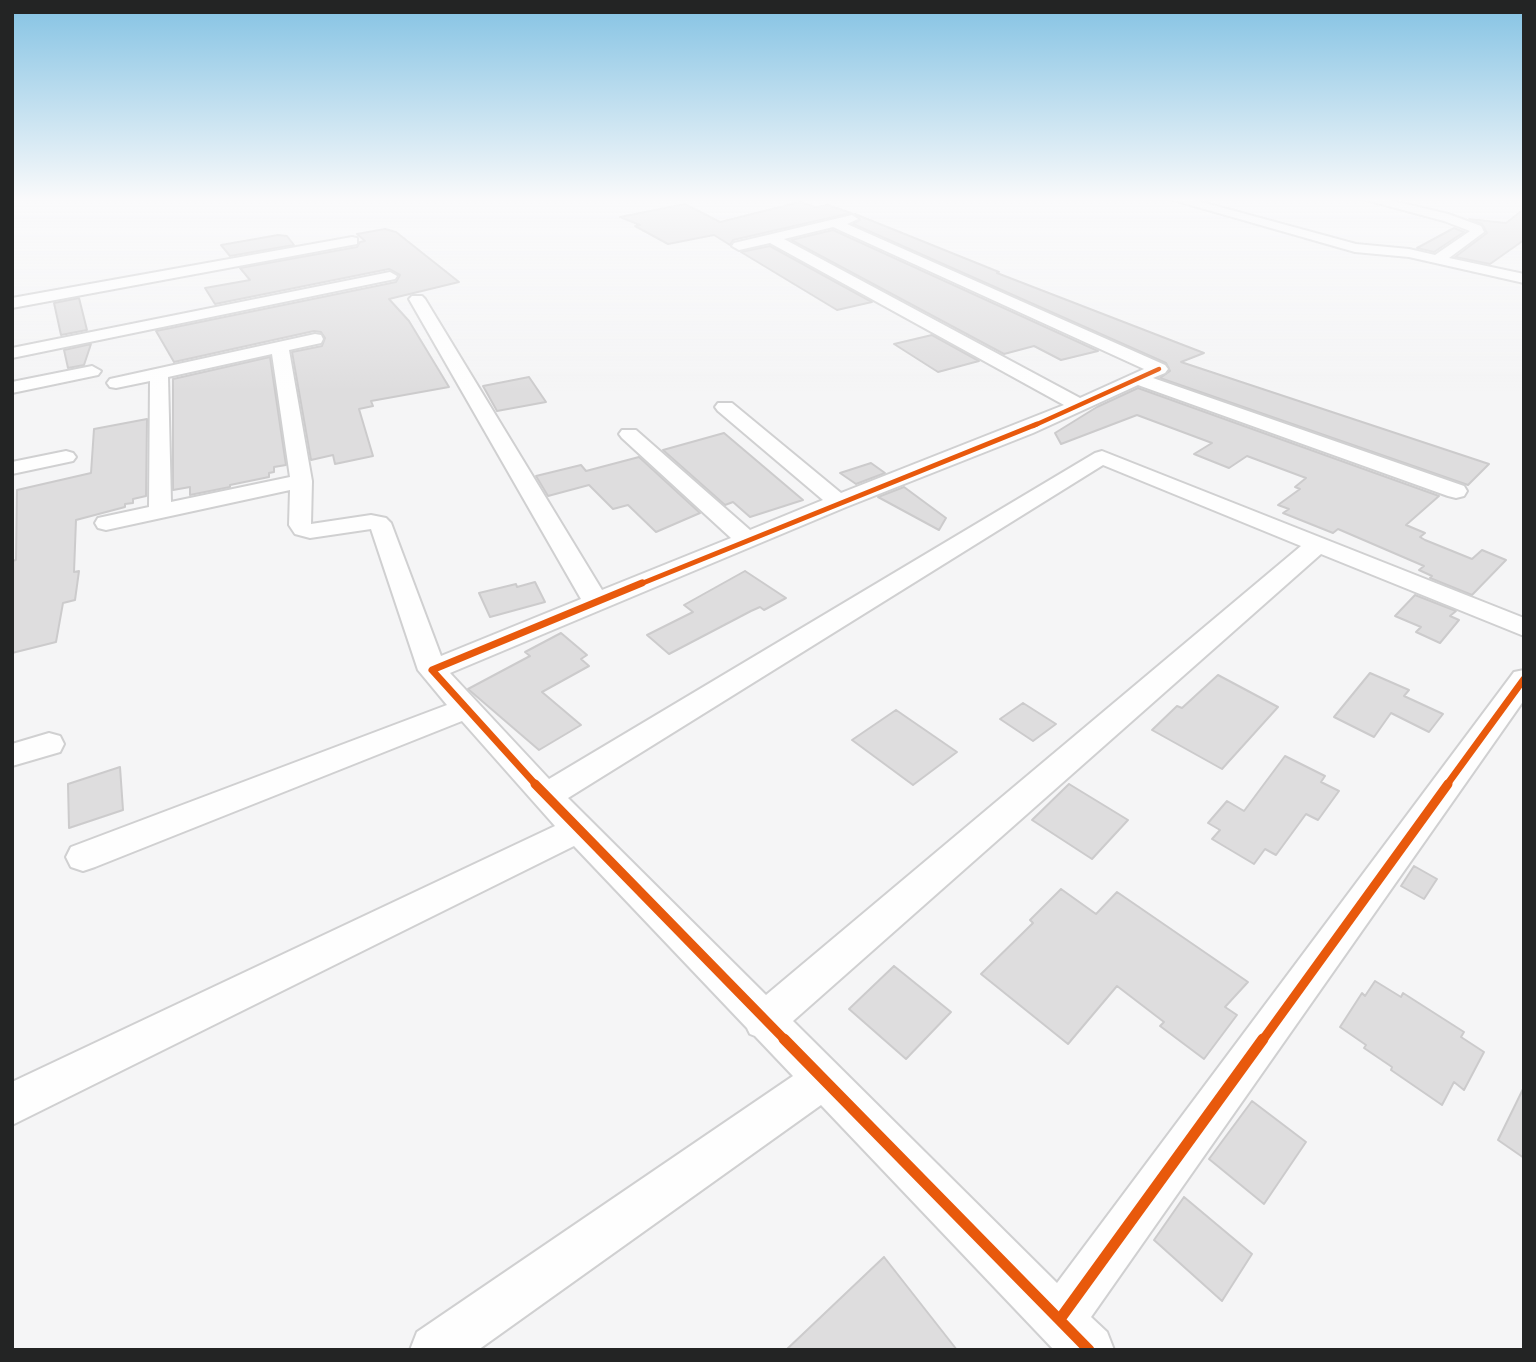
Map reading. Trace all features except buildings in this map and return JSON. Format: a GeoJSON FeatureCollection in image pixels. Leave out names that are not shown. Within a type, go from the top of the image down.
{"type":"FeatureCollection","features":[{"type":"Feature","properties":{"kind":"street"},"geometry":{"type":"LineString","coordinates":[[12,303],[246,264]]}},
{"type":"Feature","properties":{"kind":"street"},"geometry":{"type":"LineString","coordinates":[[818,264],[1079,405]]}},
{"type":"Feature","properties":{"kind":"street"},"geometry":{"type":"LineString","coordinates":[[432,670],[838,502],[1026,429],[1159,369],[924,264]]}},
{"type":"Feature","properties":{"kind":"street"},"geometry":{"type":"LineString","coordinates":[[1454,264],[1524,279]]}},
{"type":"Feature","properties":{"kind":"street"},"geometry":{"type":"LineString","coordinates":[[1499,274],[1515,264]]}},
{"type":"Feature","properties":{"kind":"street"},"geometry":{"type":"LineString","coordinates":[[12,353],[389,276]]}},
{"type":"Feature","properties":{"kind":"street"},"geometry":{"type":"LineString","coordinates":[[418,299],[596,601]]}},
{"type":"Feature","properties":{"kind":"street"},"geometry":{"type":"LineString","coordinates":[[116,383],[315,339]]}},
{"type":"Feature","properties":{"kind":"street"},"geometry":{"type":"LineString","coordinates":[[280,347],[301,481],[300,524],[303,529],[371,522],[378,523],[383,528],[432,670],[546,796],[1089,1350]]}},
{"type":"Feature","properties":{"kind":"street"},"geometry":{"type":"LineString","coordinates":[[12,388],[92,371]]}},
{"type":"Feature","properties":{"kind":"street"},"geometry":{"type":"LineString","coordinates":[[159,373],[160,512]]}},
{"type":"Feature","properties":{"kind":"street"},"geometry":{"type":"LineString","coordinates":[[1138,379],[1456,491]]}},
{"type":"Feature","properties":{"kind":"street"},"geometry":{"type":"LineString","coordinates":[[725,407],[838,502]]}},
{"type":"Feature","properties":{"kind":"street"},"geometry":{"type":"LineString","coordinates":[[629,433],[746,540]]}},
{"type":"Feature","properties":{"kind":"street"},"geometry":{"type":"LineString","coordinates":[[12,468],[66,457]]}},
{"type":"Feature","properties":{"kind":"street"},"geometry":{"type":"LineString","coordinates":[[546,796],[1102,457],[1524,628]]}},
{"type":"Feature","properties":{"kind":"street"},"geometry":{"type":"LineString","coordinates":[[106,523],[301,481]]}},
{"type":"Feature","properties":{"kind":"street"},"geometry":{"type":"LineString","coordinates":[[764,1021],[1317,545]]}},
{"type":"Feature","properties":{"kind":"street"},"geometry":{"type":"LineString","coordinates":[[1060,1319],[1524,679]]}},
{"type":"Feature","properties":{"kind":"street"},"geometry":{"type":"LineString","coordinates":[[83,857],[467,708]]}},
{"type":"Feature","properties":{"kind":"street"},"geometry":{"type":"LineString","coordinates":[[12,755],[49,744]]}},
{"type":"Feature","properties":{"kind":"street"},"geometry":{"type":"LineString","coordinates":[[12,1104],[579,829]]}},
{"type":"Feature","properties":{"kind":"street"},"geometry":{"type":"LineString","coordinates":[[435,1350],[824,1079]]}},
{"type":"Feature","properties":{"kind":"cycle path"},"geometry":{"type":"LineString","coordinates":[[1089,1350],[546,796],[432,670],[838,502],[1026,429],[1159,369]]}},
{"type":"Feature","properties":{"kind":"cycle path"},"geometry":{"type":"LineString","coordinates":[[1060,1319],[1524,679]]}}]}
